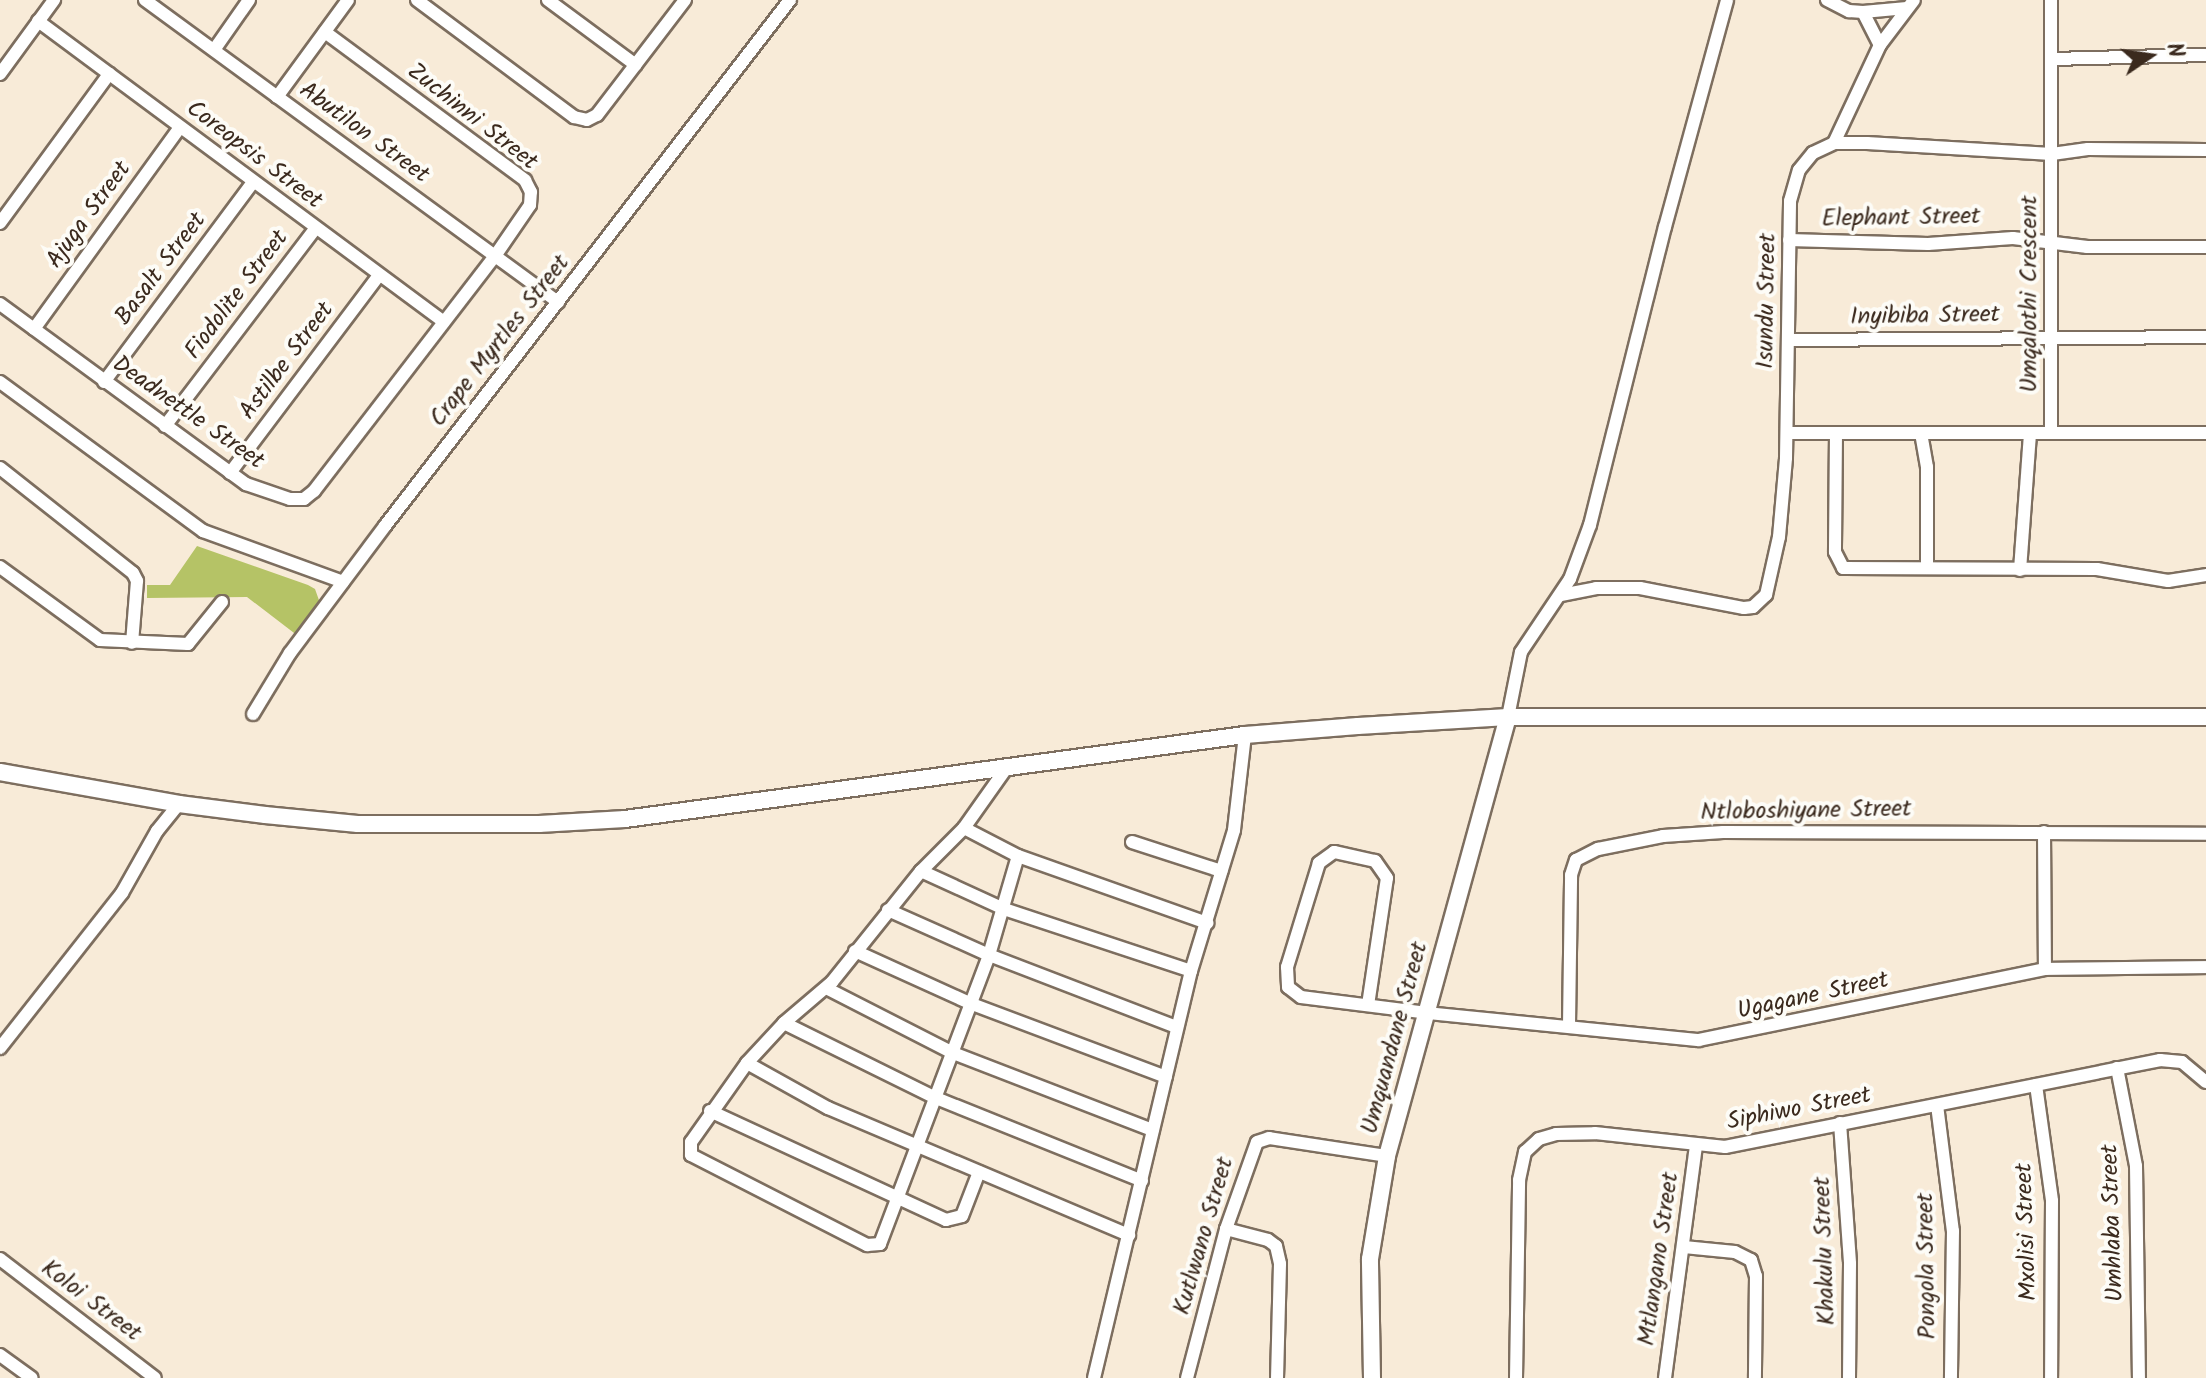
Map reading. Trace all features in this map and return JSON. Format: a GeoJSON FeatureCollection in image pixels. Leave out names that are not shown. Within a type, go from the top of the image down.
{"type":"FeatureCollection","features":[{"type":"Feature","properties":{"kind":"street"},"geometry":{"type":"LineString","coordinates":[[0,74],[54,0]]}},
{"type":"Feature","properties":{"kind":"street","name":"Abutilon Street"},"geometry":{"type":"LineString","coordinates":[[145,0],[558,302]]}},
{"type":"Feature","properties":{"kind":"street"},"geometry":{"type":"LineString","coordinates":[[214,50],[249,0]]}},
{"type":"Feature","properties":{"kind":"street"},"geometry":{"type":"LineString","coordinates":[[277,97],[348,0]]}},
{"type":"Feature","properties":{"kind":"street"},"geometry":{"type":"LineString","coordinates":[[417,0],[574,117],[587,120],[597,115],[683,1]]}},
{"type":"Feature","properties":{"kind":"street"},"geometry":{"type":"LineString","coordinates":[[548,0],[636,65]]}},
{"type":"Feature","properties":{"kind":"street","name":"Crape Myrtles Street"},"geometry":{"type":"LineString","coordinates":[[253,714],[290,653],[343,582],[790,0]]}},
{"type":"Feature","properties":{"kind":"street"},"geometry":{"type":"LineString","coordinates":[[1508,717],[1521,652],[1561,595],[1578,563],[1606,468],[1665,227],[1727,0]]}},
{"type":"Feature","properties":{"kind":"street"},"geometry":{"type":"LineString","coordinates":[[1827,0],[1849,11],[1863,12],[1911,4]]}},
{"type":"Feature","properties":{"kind":"street","name":"Umqalothi Crescent"},"geometry":{"type":"LineString","coordinates":[[2051,0],[2051,433]]}},
{"type":"Feature","properties":{"kind":"street"},"geometry":{"type":"LineString","coordinates":[[1911,4],[1880,45],[1834,143],[2052,154],[2088,149],[2206,150]]}},
{"type":"Feature","properties":{"kind":"street"},"geometry":{"type":"LineString","coordinates":[[1863,12],[1880,45]]}},
{"type":"Feature","properties":{"kind":"street","name":"Coreopsis Street"},"geometry":{"type":"LineString","coordinates":[[38,21],[444,322]]}},
{"type":"Feature","properties":{"kind":"street","name":"Zuchinni Street"},"geometry":{"type":"LineString","coordinates":[[325,32],[525,180],[531,192],[530,205],[495,256]]}},
{"type":"Feature","properties":{"kind":"street"},"geometry":{"type":"LineString","coordinates":[[2052,59],[2206,55]]}},
{"type":"Feature","properties":{"kind":"street"},"geometry":{"type":"LineString","coordinates":[[0,223],[109,74]]}},
{"type":"Feature","properties":{"kind":"street","name":"Ajuga Street"},"geometry":{"type":"LineString","coordinates":[[34,329],[180,127]]}},
{"type":"Feature","properties":{"kind":"street","name":"Isundu Street"},"geometry":{"type":"LineString","coordinates":[[1561,595],[1628,587],[1744,608],[1759,603],[1766,595],[1775,565],[1787,433],[1789,240],[1793,183],[1813,153],[1834,143]]}},
{"type":"Feature","properties":{"kind":"street","name":"Basalt Street"},"geometry":{"type":"LineString","coordinates":[[104,382],[253,182]]}},
{"type":"Feature","properties":{"kind":"street","name":"Fiodolite Street"},"geometry":{"type":"LineString","coordinates":[[165,426],[315,229]]}},
{"type":"Feature","properties":{"kind":"street","name":"Elephant Street"},"geometry":{"type":"LineString","coordinates":[[1789,240],[1912,244],[2013,238],[2087,247],[2206,247]]}},
{"type":"Feature","properties":{"kind":"street","name":"Deadnettle Street"},"geometry":{"type":"LineString","coordinates":[[0,304],[246,484],[275,494],[304,499],[314,491],[495,256]]}},
{"type":"Feature","properties":{"kind":"street","name":"Astilbe Street"},"geometry":{"type":"LineString","coordinates":[[230,473],[379,275]]}},
{"type":"Feature","properties":{"kind":"street","name":"Inyibiba Street"},"geometry":{"type":"LineString","coordinates":[[1788,340],[2206,337]]}},
{"type":"Feature","properties":{"kind":"street"},"geometry":{"type":"LineString","coordinates":[[0,382],[203,531],[343,582]]}},
{"type":"Feature","properties":{"kind":"street"},"geometry":{"type":"LineString","coordinates":[[1787,433],[2206,433]]}},
{"type":"Feature","properties":{"kind":"street"},"geometry":{"type":"LineString","coordinates":[[1836,433],[1835,552],[1838,564],[1850,570],[2097,569],[2168,581],[2206,575]]}},
{"type":"Feature","properties":{"kind":"street"},"geometry":{"type":"LineString","coordinates":[[1921,433],[1928,479],[1927,568]]}},
{"type":"Feature","properties":{"kind":"street"},"geometry":{"type":"LineString","coordinates":[[2020,570],[2030,433]]}},
{"type":"Feature","properties":{"kind":"street"},"geometry":{"type":"LineString","coordinates":[[0,468],[133,573],[137,581],[132,643]]}},
{"type":"Feature","properties":{"kind":"street"},"geometry":{"type":"LineString","coordinates":[[0,567],[100,640],[188,644],[222,602]]}},
{"type":"Feature","properties":{"kind":"street"},"geometry":{"type":"LineString","coordinates":[[0,772],[179,804],[358,824],[582,823],[1005,770],[1245,735],[1508,717],[2206,717]]}},
{"type":"Feature","properties":{"kind":"street","name":"Umquandane Street"},"geometry":{"type":"LineString","coordinates":[[1372,1378],[1370,1259],[1387,1156],[1508,717]]}},
{"type":"Feature","properties":{"kind":"street"},"geometry":{"type":"LineString","coordinates":[[1094,1378],[1191,971],[1239,806],[1245,735]]}},
{"type":"Feature","properties":{"kind":"street"},"geometry":{"type":"LineString","coordinates":[[1005,770],[964,828],[921,871],[826,988],[784,1023],[747,1063],[710,1111],[689,1146],[691,1155],[867,1245],[876,1245],[883,1240],[896,1198],[972,1004],[1018,856]]}},
{"type":"Feature","properties":{"kind":"street"},"geometry":{"type":"LineString","coordinates":[[0,1048],[122,893],[157,831],[179,804]]}},
{"type":"Feature","properties":{"kind":"street"},"geometry":{"type":"LineString","coordinates":[[964,828],[1018,856],[1207,923]]}},
{"type":"Feature","properties":{"kind":"street","name":"Ntloboshiyane Street"},"geometry":{"type":"LineString","coordinates":[[1569,1025],[1571,875],[1576,860],[1587,853],[1663,836],[1723,832],[2206,834]]}},
{"type":"Feature","properties":{"kind":"street"},"geometry":{"type":"LineString","coordinates":[[2044,832],[2045,969]]}},
{"type":"Feature","properties":{"kind":"street"},"geometry":{"type":"LineString","coordinates":[[1132,842],[1221,871]]}},
{"type":"Feature","properties":{"kind":"street","name":"Ugagane Street"},"geometry":{"type":"LineString","coordinates":[[1368,1005],[1387,878],[1375,861],[1334,852],[1319,863],[1287,967],[1286,982],[1291,992],[1301,997],[1427,1013],[1708,1039],[2045,969],[2206,967]]}},
{"type":"Feature","properties":{"kind":"street"},"geometry":{"type":"LineString","coordinates":[[921,871],[1004,909],[1191,971]]}},
{"type":"Feature","properties":{"kind":"street"},"geometry":{"type":"LineString","coordinates":[[888,910],[989,955],[1177,1027]]}},
{"type":"Feature","properties":{"kind":"street"},"geometry":{"type":"LineString","coordinates":[[855,951],[972,1004],[1166,1077]]}},
{"type":"Feature","properties":{"kind":"street"},"geometry":{"type":"LineString","coordinates":[[826,988],[953,1053],[1153,1130]]}},
{"type":"Feature","properties":{"kind":"street"},"geometry":{"type":"LineString","coordinates":[[784,1023],[936,1098],[1142,1181]]}},
{"type":"Feature","properties":{"kind":"street","name":"Siphiwo Street"},"geometry":{"type":"LineString","coordinates":[[1516,1378],[1519,1180],[1525,1152],[1545,1137],[1575,1132],[1696,1146],[1747,1144],[2117,1068],[2172,1060],[2190,1067],[2206,1082]]}},
{"type":"Feature","properties":{"kind":"street"},"geometry":{"type":"LineString","coordinates":[[747,1063],[805,1097],[1129,1235]]}},
{"type":"Feature","properties":{"kind":"street","name":"Umhlaba Street"},"geometry":{"type":"LineString","coordinates":[[2117,1068],[2136,1166],[2139,1378]]}},
{"type":"Feature","properties":{"kind":"street","name":"Mxolisi Street"},"geometry":{"type":"LineString","coordinates":[[2036,1085],[2052,1201],[2051,1378]]}},
{"type":"Feature","properties":{"kind":"street","name":"Pongola Street"},"geometry":{"type":"LineString","coordinates":[[1937,1105],[1953,1231],[1951,1378]]}},
{"type":"Feature","properties":{"kind":"street"},"geometry":{"type":"LineString","coordinates":[[710,1111],[941,1219],[955,1221],[965,1213],[979,1172]]}},
{"type":"Feature","properties":{"kind":"street","name":"Khakulu Street"},"geometry":{"type":"LineString","coordinates":[[1840,1123],[1850,1264],[1849,1378]]}},
{"type":"Feature","properties":{"kind":"street","name":"Kutlwano Street"},"geometry":{"type":"LineString","coordinates":[[1187,1378],[1226,1229],[1257,1142],[1269,1138],[1387,1156]]}},
{"type":"Feature","properties":{"kind":"street","name":"Mtlangano Street"},"geometry":{"type":"LineString","coordinates":[[1665,1378],[1696,1146]]}},
{"type":"Feature","properties":{"kind":"street"},"geometry":{"type":"LineString","coordinates":[[1226,1229],[1268,1240],[1279,1253],[1277,1378]]}},
{"type":"Feature","properties":{"kind":"street"},"geometry":{"type":"LineString","coordinates":[[1684,1247],[1735,1252],[1751,1260],[1756,1276],[1755,1378]]}},
{"type":"Feature","properties":{"kind":"street","name":"Koloi Street"},"geometry":{"type":"LineString","coordinates":[[0,1259],[147,1375]]}},
{"type":"Feature","properties":{"kind":"street"},"geometry":{"type":"LineString","coordinates":[[0,1355],[32,1378]]}},
{"type":"Feature","properties":{"kind":"green space"},"geometry":{"type":"Polygon","coordinates":[[[197,546],[308,585],[315,589],[320,603],[298,636],[247,597],[147,598],[147,585],[170,585],[197,546]]]}}]}
